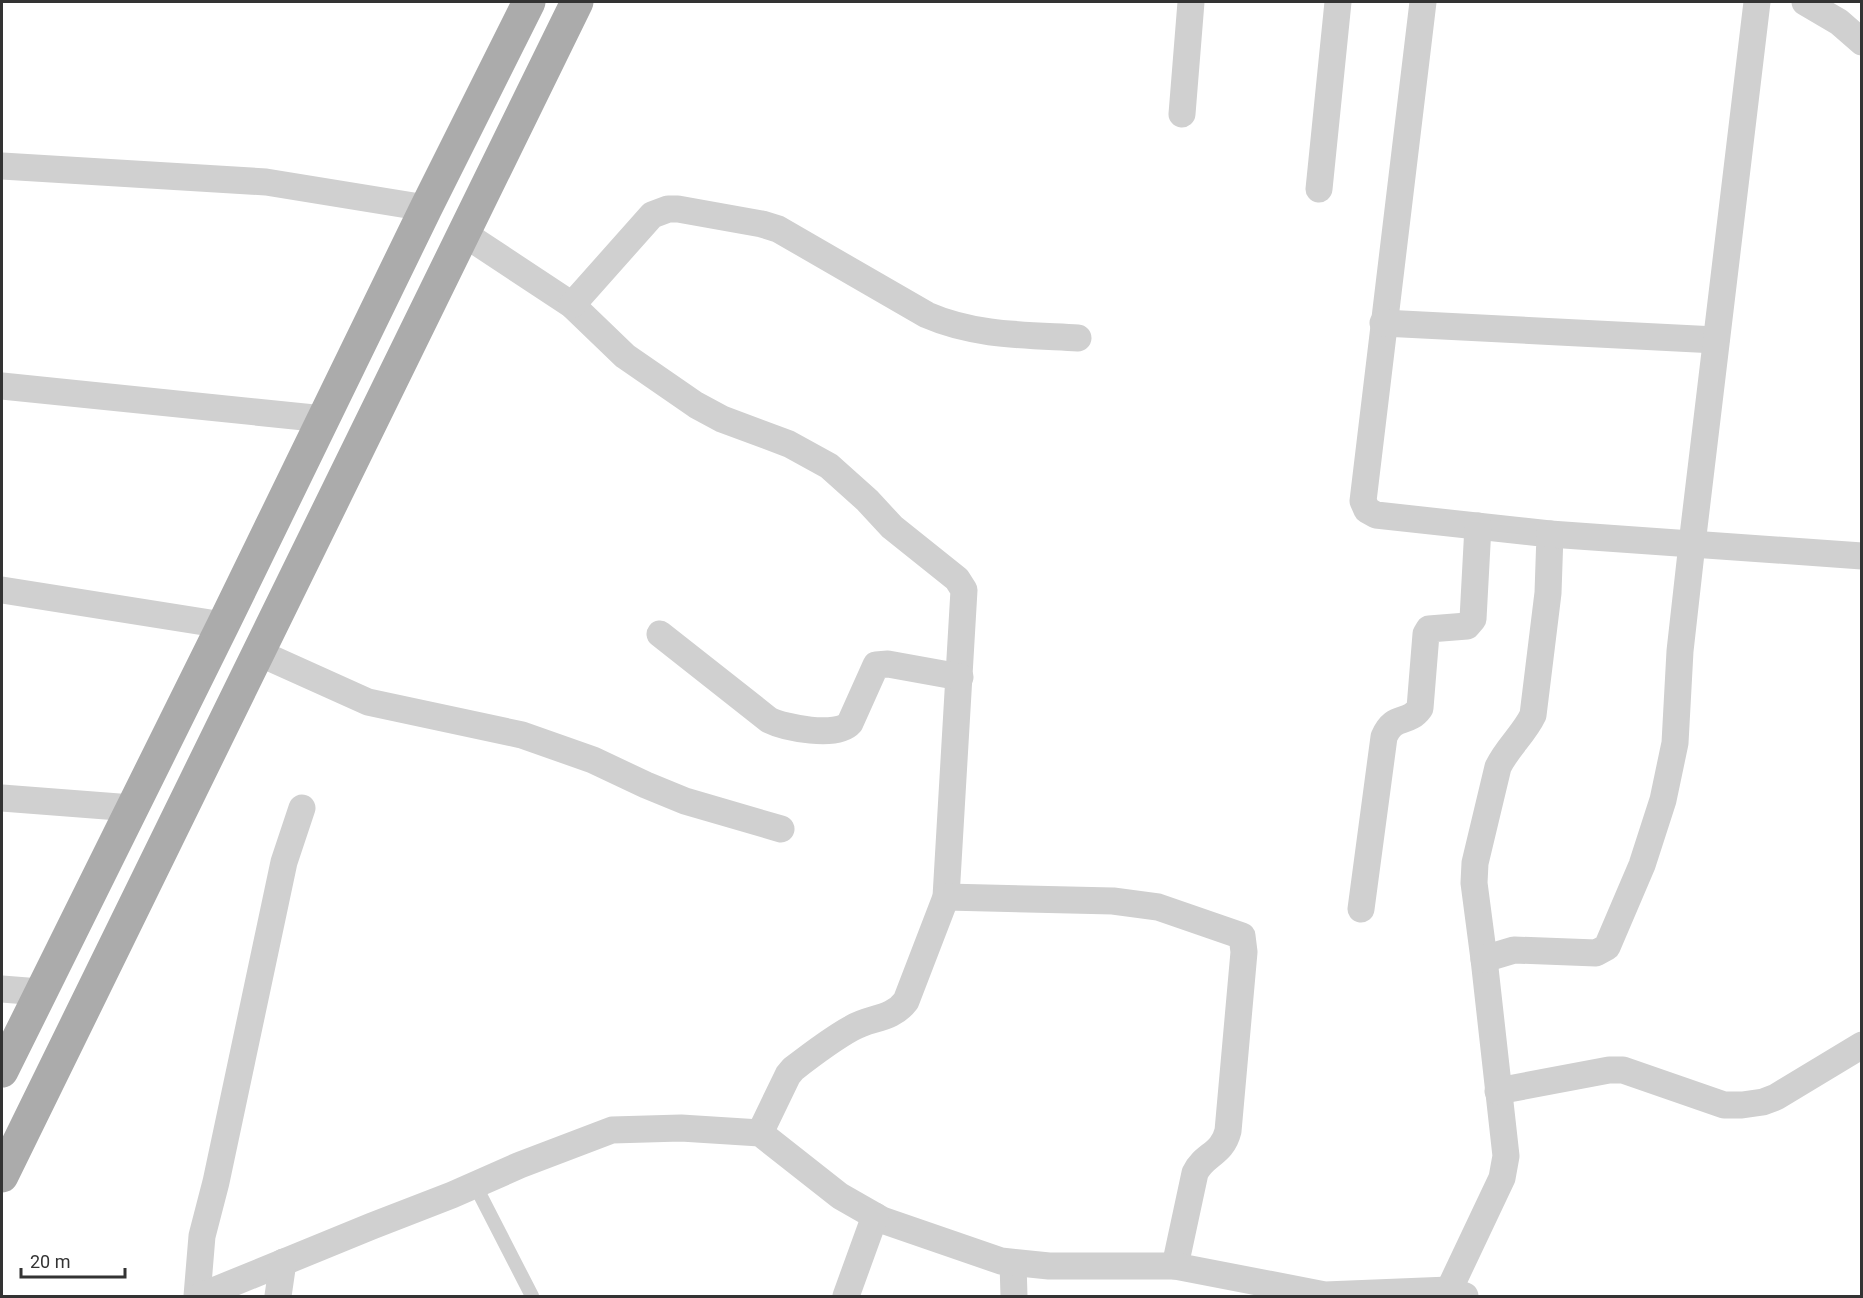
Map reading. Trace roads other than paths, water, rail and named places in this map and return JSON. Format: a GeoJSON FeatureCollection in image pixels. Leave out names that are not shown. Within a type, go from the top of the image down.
{"type":"FeatureCollection","features":[{"type":"Feature","properties":{"kind":"main road"},"geometry":{"type":"LineString","coordinates":[[2,1071],[529,2]]}},
{"type":"Feature","properties":{"kind":"main road"},"geometry":{"type":"LineString","coordinates":[[2,1176],[577,2]]}},
{"type":"Feature","properties":{"kind":"street"},"geometry":{"type":"LineString","coordinates":[[1182,114],[1191,2]]}},
{"type":"Feature","properties":{"kind":"street"},"geometry":{"type":"LineString","coordinates":[[1319,189],[1338,2]]}},
{"type":"Feature","properties":{"kind":"street"},"geometry":{"type":"LineString","coordinates":[[1423,2],[1363,493],[1366,510],[1376,515],[1550,534],[1862,556]]}},
{"type":"Feature","properties":{"kind":"street"},"geometry":{"type":"LineString","coordinates":[[1484,959],[1508,951],[1596,952],[1607,947],[1642,865],[1670,774],[1675,743],[1680,651],[1692,544],[1757,2]]}},
{"type":"Feature","properties":{"kind":"street"},"geometry":{"type":"LineString","coordinates":[[1805,2],[1839,22],[1862,42]]}},
{"type":"Feature","properties":{"kind":"street"},"geometry":{"type":"LineString","coordinates":[[2,166],[266,182],[426,208]]}},
{"type":"Feature","properties":{"kind":"street"},"geometry":{"type":"LineString","coordinates":[[572,305],[652,215],[658,211],[678,209],[762,224],[778,230],[943,322],[996,333],[1078,338]]}},
{"type":"Feature","properties":{"kind":"street"},"geometry":{"type":"LineString","coordinates":[[463,233],[572,305],[625,356],[696,405],[722,419],[789,444],[829,466],[867,500],[892,527],[957,579],[964,590],[946,897],[906,1001],[889,1015],[851,1028],[794,1069],[788,1075],[760,1133]]}},
{"type":"Feature","properties":{"kind":"street"},"geometry":{"type":"LineString","coordinates":[[1383,323],[1716,340]]}},
{"type":"Feature","properties":{"kind":"street"},"geometry":{"type":"LineString","coordinates":[[2,386],[324,419]]}},
{"type":"Feature","properties":{"kind":"street"},"geometry":{"type":"LineString","coordinates":[[1361,909],[1384,737],[1388,727],[1415,715],[1420,708],[1426,634],[1429,629],[1467,626],[1473,620],[1479,526]]}},
{"type":"Feature","properties":{"kind":"street"},"geometry":{"type":"LineString","coordinates":[[302,808],[284,862],[224,1147],[202,1236],[199,1296],[520,1165],[612,1130],[681,1128],[760,1133],[840,1196],[875,1216],[893,1225],[986,1258],[1049,1266],[1175,1266],[1325,1296],[1457,1293],[1502,1178],[1506,1156],[1474,883],[1475,863],[1498,767],[1533,715],[1548,593],[1550,534]]}},
{"type":"Feature","properties":{"kind":"street"},"geometry":{"type":"LineString","coordinates":[[2,590],[223,625]]}},
{"type":"Feature","properties":{"kind":"street"},"geometry":{"type":"LineString","coordinates":[[660,634],[769,720],[784,727],[834,731],[846,728],[876,665],[888,664],[960,677]]}},
{"type":"Feature","properties":{"kind":"street"},"geometry":{"type":"LineString","coordinates":[[257,652],[368,702],[522,735],[593,760],[686,801],[781,829]]}},
{"type":"Feature","properties":{"kind":"street"},"geometry":{"type":"LineString","coordinates":[[2,798],[132,808]]}},
{"type":"Feature","properties":{"kind":"street"},"geometry":{"type":"LineString","coordinates":[[946,897],[1113,901],[1137,904],[1158,907],[1242,936],[1244,952],[1228,1131],[1221,1148],[1199,1166],[1195,1173],[1175,1266]]}},
{"type":"Feature","properties":{"kind":"street"},"geometry":{"type":"LineString","coordinates":[[2,989],[40,992]]}},
{"type":"Feature","properties":{"kind":"street"},"geometry":{"type":"LineString","coordinates":[[1498,1091],[1609,1070],[1623,1070],[1724,1105],[1742,1105],[1763,1102],[1776,1097],[1862,1044]]}},
{"type":"Feature","properties":{"kind":"street"},"geometry":{"type":"LineString","coordinates":[[846,1296],[875,1216]]}},
{"type":"Feature","properties":{"kind":"street"},"geometry":{"type":"LineString","coordinates":[[278,1296],[284,1262]]}},
{"type":"Feature","properties":{"kind":"street"},"geometry":{"type":"LineString","coordinates":[[1013,1263],[1014,1296]]}},
{"type":"Feature","properties":{"kind":"lane"},"geometry":{"type":"LineString","coordinates":[[475,1185],[532,1296]]}}]}
